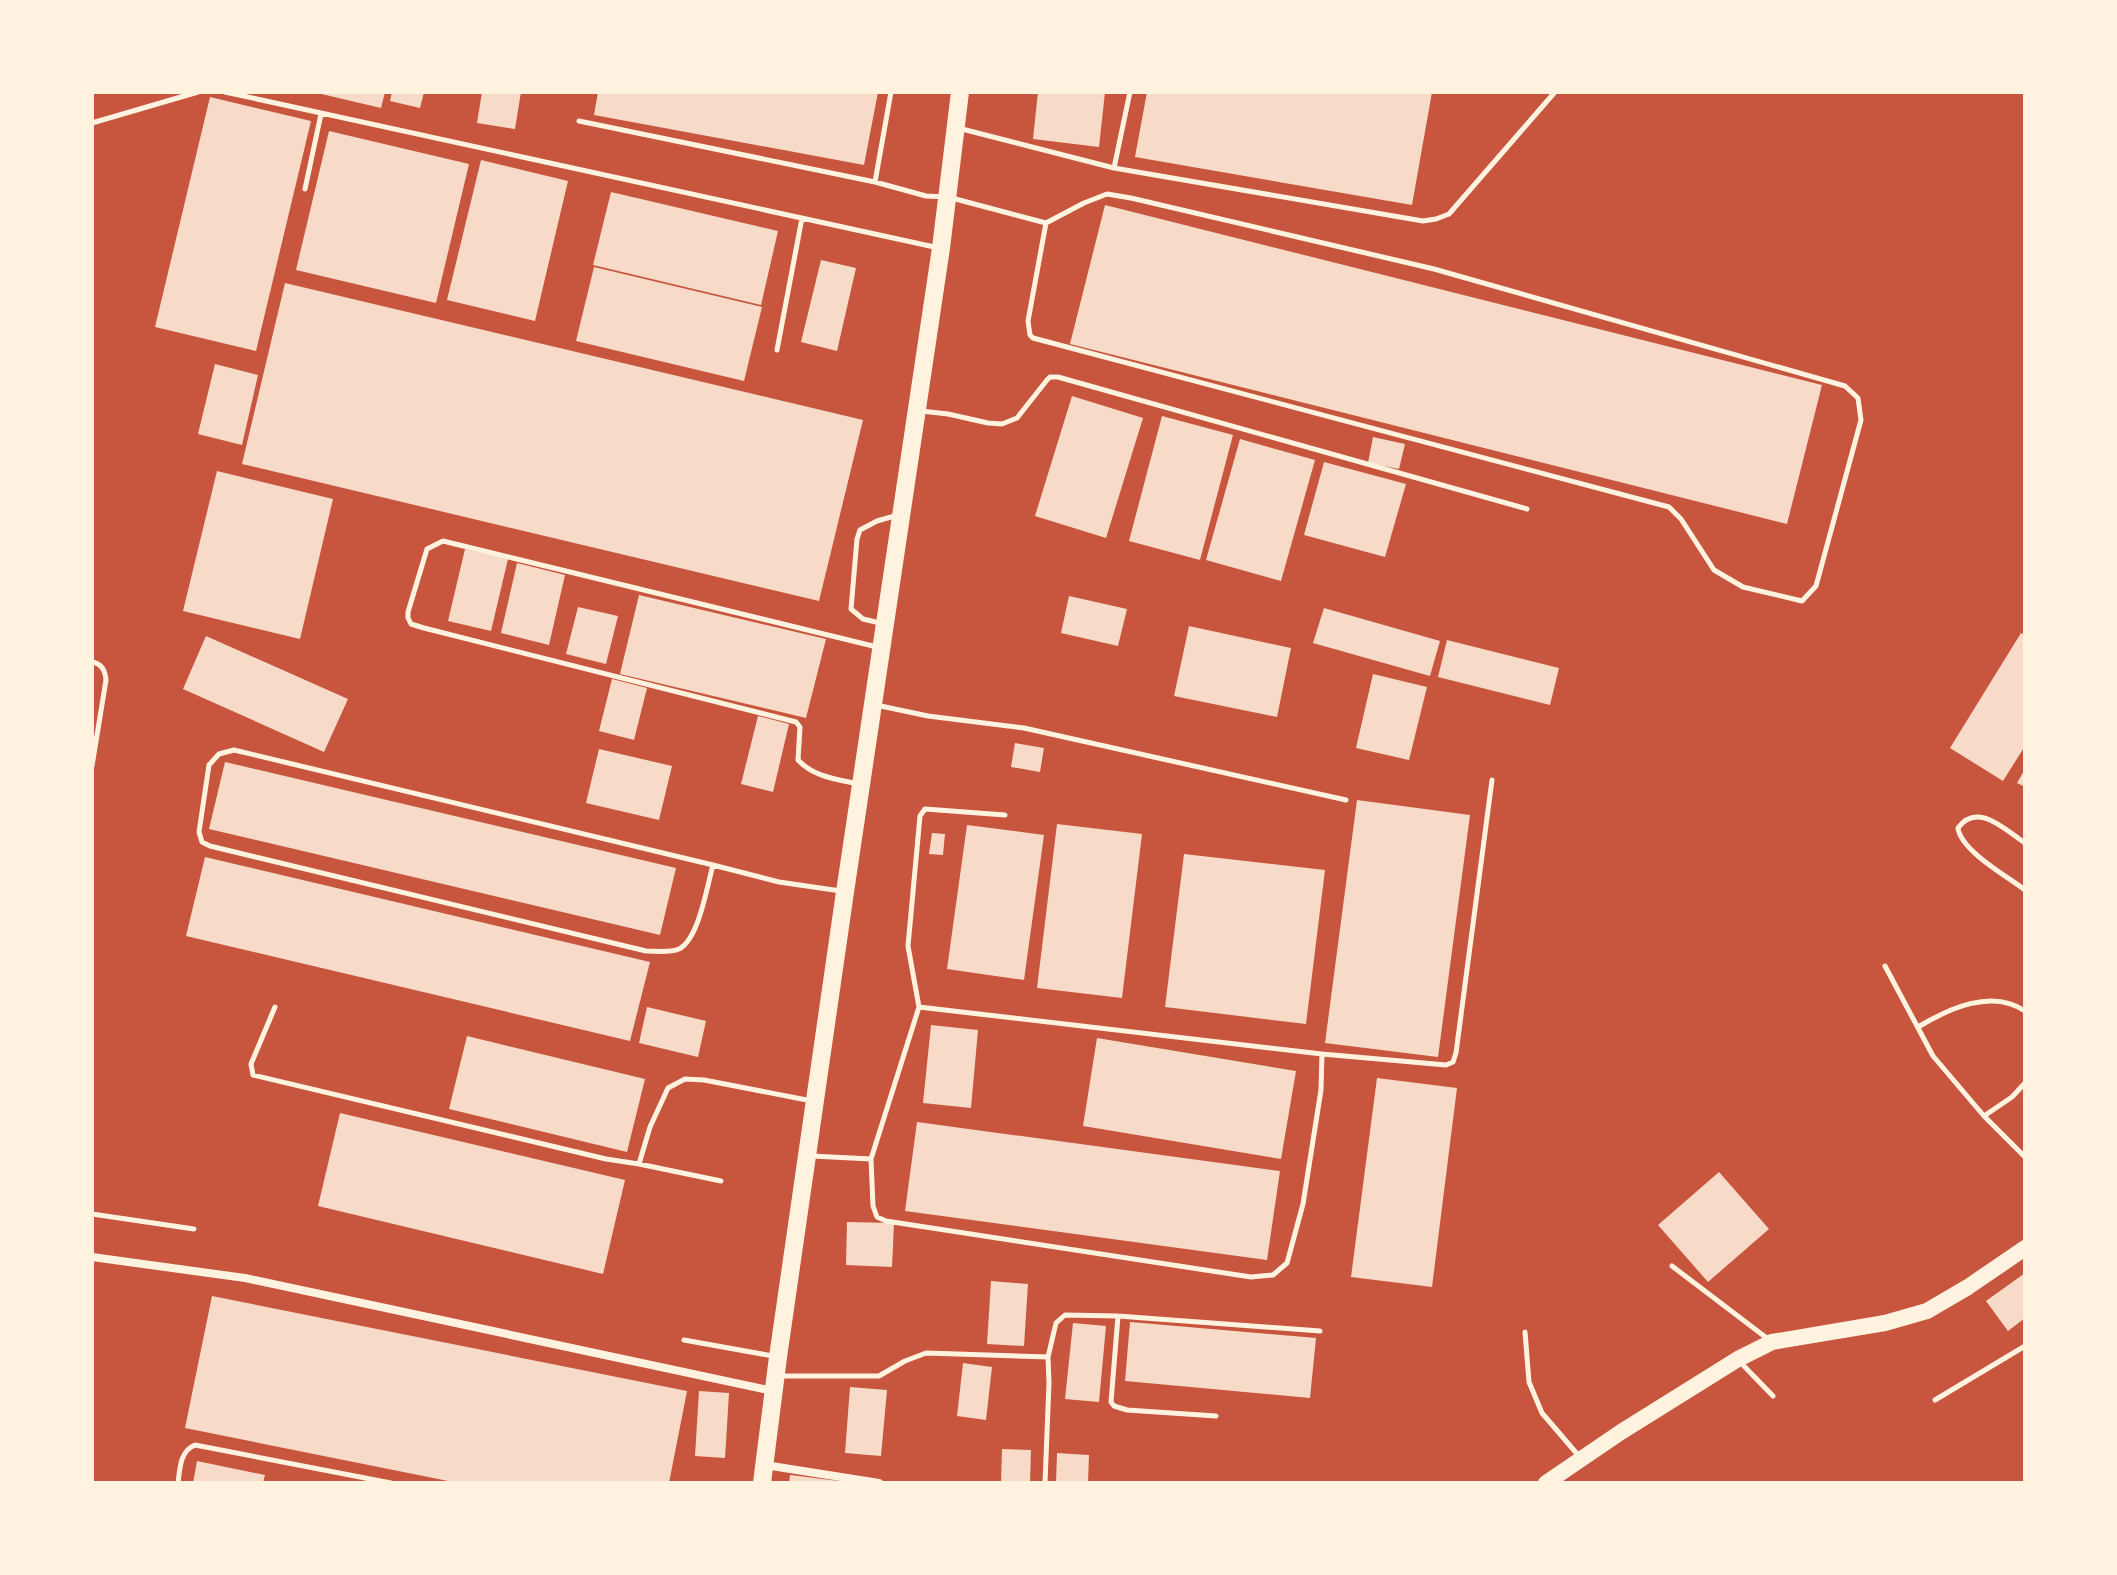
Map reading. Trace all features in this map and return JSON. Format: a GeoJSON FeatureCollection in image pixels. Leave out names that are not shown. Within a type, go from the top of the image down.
{"type":"FeatureCollection","features":[{"type":"Feature","properties":{"kind":"highway"},"geometry":{"type":"LineString","coordinates":[[763,1474],[845,892],[918,410],[960,92]]}},
{"type":"Feature","properties":{"kind":"main road"},"geometry":{"type":"LineString","coordinates":[[1546,1483],[1738,1359],[1772,1342],[1885,1323],[1927,1311],[2025,1248]]}},
{"type":"Feature","properties":{"kind":"street"},"geometry":{"type":"LineString","coordinates":[[92,1257],[245,1278],[776,1374]]}},
{"type":"Feature","properties":{"kind":"street"},"geometry":{"type":"LineString","coordinates":[[763,1474],[879,1483]]}},
{"type":"Feature","properties":{"kind":"lane"},"geometry":{"type":"LineString","coordinates":[[92,123],[198,92]]}},
{"type":"Feature","properties":{"kind":"lane"},"geometry":{"type":"LineString","coordinates":[[225,92],[941,248]]}},
{"type":"Feature","properties":{"kind":"lane"},"geometry":{"type":"LineString","coordinates":[[875,182],[891,92]]}},
{"type":"Feature","properties":{"kind":"lane"},"geometry":{"type":"LineString","coordinates":[[1114,168],[1130,92]]}},
{"type":"Feature","properties":{"kind":"lane"},"geometry":{"type":"LineString","coordinates":[[957,128],[1114,168],[1423,221],[1449,214],[1555,92]]}},
{"type":"Feature","properties":{"kind":"lane"},"geometry":{"type":"LineString","coordinates":[[305,189],[321,114]]}},
{"type":"Feature","properties":{"kind":"lane"},"geometry":{"type":"LineString","coordinates":[[579,121],[875,182],[926,196],[948,197],[1046,223],[1107,194],[1131,198],[1434,269],[1845,386],[1858,398],[1861,420],[1816,586],[1802,601],[1743,587],[1714,570],[1681,519],[1669,507],[1033,338],[1028,321],[1046,223]]}},
{"type":"Feature","properties":{"kind":"lane"},"geometry":{"type":"LineString","coordinates":[[777,350],[802,218]]}},
{"type":"Feature","properties":{"kind":"lane"},"geometry":{"type":"LineString","coordinates":[[918,410],[1002,424],[1017,418],[1050,377],[1058,377],[1527,509]]}},
{"type":"Feature","properties":{"kind":"lane"},"geometry":{"type":"LineString","coordinates":[[885,624],[863,619],[851,609],[857,539],[860,530],[902,514]]}},
{"type":"Feature","properties":{"kind":"lane"},"geometry":{"type":"LineString","coordinates":[[863,785],[807,769],[798,760],[800,727],[796,722],[424,628],[411,624],[408,612],[427,549],[443,541],[881,648]]}},
{"type":"Feature","properties":{"kind":"lane"},"geometry":{"type":"LineString","coordinates":[[92,662],[106,672],[92,766]]}},
{"type":"Feature","properties":{"kind":"lane"},"geometry":{"type":"LineString","coordinates":[[873,704],[928,716],[1024,728],[1346,800]]}},
{"type":"Feature","properties":{"kind":"lane"},"geometry":{"type":"LineString","coordinates":[[713,865],[689,941],[669,952],[646,951],[210,846],[202,842],[199,832],[209,765],[219,754],[234,750],[713,865],[779,882],[845,892]]}},
{"type":"Feature","properties":{"kind":"lane"},"geometry":{"type":"LineString","coordinates":[[919,1007],[1322,1054],[1446,1065],[1453,1062],[1456,1053],[1492,780]]}},
{"type":"Feature","properties":{"kind":"lane"},"geometry":{"type":"LineString","coordinates":[[1005,815],[925,809],[920,816],[908,946],[919,1007],[871,1159],[873,1206],[877,1217],[886,1221],[1251,1277],[1273,1275],[1287,1263],[1303,1204],[1321,1090],[1322,1054]]}},
{"type":"Feature","properties":{"kind":"lane"},"geometry":{"type":"LineString","coordinates":[[2025,843],[1979,815],[1971,816],[1958,828],[1959,837],[1966,846],[2025,890]]}},
{"type":"Feature","properties":{"kind":"lane"},"geometry":{"type":"LineString","coordinates":[[1885,966],[1933,1056],[1984,1116],[2025,1157]]}},
{"type":"Feature","properties":{"kind":"lane"},"geometry":{"type":"LineString","coordinates":[[1918,1027],[1943,1011],[1987,1000],[2015,1004],[2025,1011]]}},
{"type":"Feature","properties":{"kind":"lane"},"geometry":{"type":"LineString","coordinates":[[275,1007],[251,1064],[253,1075],[606,1159],[721,1181]]}},
{"type":"Feature","properties":{"kind":"lane"},"geometry":{"type":"LineString","coordinates":[[639,1164],[650,1127],[668,1088],[685,1079],[816,1102]]}},
{"type":"Feature","properties":{"kind":"lane"},"geometry":{"type":"LineString","coordinates":[[1984,1116],[2012,1097],[2025,1083]]}},
{"type":"Feature","properties":{"kind":"lane"},"geometry":{"type":"LineString","coordinates":[[808,1156],[871,1159]]}},
{"type":"Feature","properties":{"kind":"lane"},"geometry":{"type":"LineString","coordinates":[[92,1214],[194,1229]]}},
{"type":"Feature","properties":{"kind":"lane"},"geometry":{"type":"LineString","coordinates":[[1672,1266],[1772,1342]]}},
{"type":"Feature","properties":{"kind":"lane"},"geometry":{"type":"LineString","coordinates":[[1045,1483],[1048,1357],[1056,1323],[1065,1315],[1320,1331]]}},
{"type":"Feature","properties":{"kind":"lane"},"geometry":{"type":"LineString","coordinates":[[1118,1316],[1111,1402],[1114,1406],[1127,1410],[1216,1416]]}},
{"type":"Feature","properties":{"kind":"lane"},"geometry":{"type":"LineString","coordinates":[[1525,1332],[1529,1382],[1542,1413],[1581,1460]]}},
{"type":"Feature","properties":{"kind":"lane"},"geometry":{"type":"LineString","coordinates":[[684,1340],[776,1374],[879,1376],[926,1353],[1048,1357]]}},
{"type":"Feature","properties":{"kind":"lane"},"geometry":{"type":"LineString","coordinates":[[1935,1400],[2025,1346]]}},
{"type":"Feature","properties":{"kind":"lane"},"geometry":{"type":"LineString","coordinates":[[1738,1359],[1773,1396]]}},
{"type":"Feature","properties":{"kind":"lane"},"geometry":{"type":"LineString","coordinates":[[178,1483],[183,1453],[195,1445],[352,1479],[391,1483]]}},
{"type":"Feature","properties":{"kind":"building"},"geometry":{"type":"Polygon","coordinates":[[[313,92],[385,92],[381,108],[313,92]]]}},
{"type":"Feature","properties":{"kind":"building"},"geometry":{"type":"Polygon","coordinates":[[[392,92],[424,92],[420,108],[390,101],[392,92]]]}},
{"type":"Feature","properties":{"kind":"building"},"geometry":{"type":"Polygon","coordinates":[[[482,92],[521,92],[515,129],[477,123],[482,92]]]}},
{"type":"Feature","properties":{"kind":"building"},"geometry":{"type":"Polygon","coordinates":[[[598,92],[878,92],[864,165],[594,115],[598,92]]]}},
{"type":"Feature","properties":{"kind":"building"},"geometry":{"type":"Polygon","coordinates":[[[1038,92],[1105,92],[1099,147],[1033,139],[1038,92]]]}},
{"type":"Feature","properties":{"kind":"building"},"geometry":{"type":"Polygon","coordinates":[[[1147,92],[1432,92],[1412,205],[1135,157],[1147,92]]]}},
{"type":"Feature","properties":{"kind":"building"},"geometry":{"type":"Polygon","coordinates":[[[210,97],[311,121],[256,351],[155,327],[210,97]]]}},
{"type":"Feature","properties":{"kind":"building"},"geometry":{"type":"Polygon","coordinates":[[[329,131],[469,164],[436,303],[296,270],[329,131]]]}},
{"type":"Feature","properties":{"kind":"building"},"geometry":{"type":"Polygon","coordinates":[[[481,160],[568,181],[535,321],[447,300],[481,160]]]}},
{"type":"Feature","properties":{"kind":"building"},"geometry":{"type":"Polygon","coordinates":[[[611,192],[778,231],[761,305],[593,265],[611,192]]]}},
{"type":"Feature","properties":{"kind":"building"},"geometry":{"type":"Polygon","coordinates":[[[1105,205],[1822,385],[1787,524],[1070,344],[1105,205]]]}},
{"type":"Feature","properties":{"kind":"building"},"geometry":{"type":"Polygon","coordinates":[[[821,260],[856,268],[837,351],[801,342],[821,260]]]}},
{"type":"Feature","properties":{"kind":"building"},"geometry":{"type":"Polygon","coordinates":[[[594,267],[762,307],[744,381],[576,341],[594,267]]]}},
{"type":"Feature","properties":{"kind":"building"},"geometry":{"type":"Polygon","coordinates":[[[285,283],[863,420],[819,601],[242,464],[285,283]]]}},
{"type":"Feature","properties":{"kind":"building"},"geometry":{"type":"Polygon","coordinates":[[[215,364],[258,375],[242,445],[198,434],[215,364]]]}},
{"type":"Feature","properties":{"kind":"building"},"geometry":{"type":"Polygon","coordinates":[[[1072,396],[1143,418],[1106,538],[1035,516],[1072,396]]]}},
{"type":"Feature","properties":{"kind":"building"},"geometry":{"type":"Polygon","coordinates":[[[1162,416],[1233,435],[1200,560],[1129,541],[1162,416]]]}},
{"type":"Feature","properties":{"kind":"building"},"geometry":{"type":"Polygon","coordinates":[[[1373,437],[1405,444],[1399,469],[1368,463],[1373,437]]]}},
{"type":"Feature","properties":{"kind":"building"},"geometry":{"type":"Polygon","coordinates":[[[1240,439],[1315,460],[1281,581],[1206,560],[1240,439]]]}},
{"type":"Feature","properties":{"kind":"building"},"geometry":{"type":"Polygon","coordinates":[[[1324,462],[1406,484],[1385,557],[1304,535],[1324,462]]]}},
{"type":"Feature","properties":{"kind":"building"},"geometry":{"type":"Polygon","coordinates":[[[217,471],[333,499],[300,639],[183,611],[217,471]]]}},
{"type":"Feature","properties":{"kind":"building"},"geometry":{"type":"Polygon","coordinates":[[[465,549],[508,559],[491,631],[448,621],[465,549]]]}},
{"type":"Feature","properties":{"kind":"building"},"geometry":{"type":"Polygon","coordinates":[[[517,563],[565,575],[549,645],[501,633],[517,563]]]}},
{"type":"Feature","properties":{"kind":"building"},"geometry":{"type":"Polygon","coordinates":[[[639,595],[826,639],[806,718],[620,674],[639,595]]]}},
{"type":"Feature","properties":{"kind":"building"},"geometry":{"type":"Polygon","coordinates":[[[1069,596],[1127,609],[1118,646],[1061,633],[1069,596]]]}},
{"type":"Feature","properties":{"kind":"building"},"geometry":{"type":"Polygon","coordinates":[[[578,607],[618,616],[606,664],[566,654],[578,607]]]}},
{"type":"Feature","properties":{"kind":"building"},"geometry":{"type":"Polygon","coordinates":[[[1324,608],[1440,641],[1430,676],[1313,643],[1324,608]]]}},
{"type":"Feature","properties":{"kind":"building"},"geometry":{"type":"Polygon","coordinates":[[[1189,626],[1291,648],[1277,717],[1174,696],[1189,626]]]}},
{"type":"Feature","properties":{"kind":"building"},"geometry":{"type":"Polygon","coordinates":[[[2021,633],[2025,635],[2025,746],[2003,781],[1950,748],[2021,633]]]}},
{"type":"Feature","properties":{"kind":"building"},"geometry":{"type":"Polygon","coordinates":[[[206,636],[348,699],[324,752],[183,689],[206,636]]]}},
{"type":"Feature","properties":{"kind":"building"},"geometry":{"type":"Polygon","coordinates":[[[1447,640],[1559,668],[1550,705],[1438,677],[1447,640]]]}},
{"type":"Feature","properties":{"kind":"building"},"geometry":{"type":"Polygon","coordinates":[[[1373,674],[1427,687],[1409,760],[1356,748],[1373,674]]]}},
{"type":"Feature","properties":{"kind":"building"},"geometry":{"type":"Polygon","coordinates":[[[612,679],[647,688],[634,740],[599,731],[612,679]]]}},
{"type":"Feature","properties":{"kind":"building"},"geometry":{"type":"Polygon","coordinates":[[[758,716],[789,724],[773,792],[741,784],[758,716]]]}},
{"type":"Feature","properties":{"kind":"building"},"geometry":{"type":"Polygon","coordinates":[[[1015,743],[1044,748],[1040,772],[1011,767],[1015,743]]]}},
{"type":"Feature","properties":{"kind":"building"},"geometry":{"type":"Polygon","coordinates":[[[599,749],[672,766],[659,820],[586,803],[599,749]]]}},
{"type":"Feature","properties":{"kind":"building"},"geometry":{"type":"Polygon","coordinates":[[[225,762],[676,868],[660,935],[209,829],[225,762]]]}},
{"type":"Feature","properties":{"kind":"building"},"geometry":{"type":"Polygon","coordinates":[[[2025,769],[2025,787],[2017,783],[2025,769]]]}},
{"type":"Feature","properties":{"kind":"building"},"geometry":{"type":"Polygon","coordinates":[[[1357,800],[1470,815],[1438,1057],[1325,1043],[1357,800]]]}},
{"type":"Feature","properties":{"kind":"building"},"geometry":{"type":"Polygon","coordinates":[[[1057,824],[1142,834],[1122,998],[1037,988],[1057,824]]]}},
{"type":"Feature","properties":{"kind":"building"},"geometry":{"type":"Polygon","coordinates":[[[967,825],[1044,835],[1024,980],[947,969],[967,825]]]}},
{"type":"Feature","properties":{"kind":"building"},"geometry":{"type":"Polygon","coordinates":[[[932,833],[945,834],[943,855],[929,854],[932,833]]]}},
{"type":"Feature","properties":{"kind":"building"},"geometry":{"type":"Polygon","coordinates":[[[1184,854],[1325,870],[1306,1024],[1165,1007],[1184,854]]]}},
{"type":"Feature","properties":{"kind":"building"},"geometry":{"type":"Polygon","coordinates":[[[205,857],[650,962],[630,1041],[186,936],[205,857]]]}},
{"type":"Feature","properties":{"kind":"building"},"geometry":{"type":"Polygon","coordinates":[[[647,1007],[706,1021],[698,1057],[639,1043],[647,1007]]]}},
{"type":"Feature","properties":{"kind":"building"},"geometry":{"type":"Polygon","coordinates":[[[931,1025],[978,1030],[971,1108],[923,1103],[931,1025]]]}},
{"type":"Feature","properties":{"kind":"building"},"geometry":{"type":"Polygon","coordinates":[[[467,1036],[645,1079],[627,1152],[449,1109],[467,1036]]]}},
{"type":"Feature","properties":{"kind":"building"},"geometry":{"type":"Polygon","coordinates":[[[1097,1038],[1296,1071],[1281,1159],[1083,1126],[1097,1038]]]}},
{"type":"Feature","properties":{"kind":"building"},"geometry":{"type":"Polygon","coordinates":[[[1377,1078],[1457,1088],[1432,1287],[1351,1277],[1377,1078]]]}},
{"type":"Feature","properties":{"kind":"building"},"geometry":{"type":"Polygon","coordinates":[[[340,1113],[625,1180],[603,1274],[318,1206],[340,1113]]]}},
{"type":"Feature","properties":{"kind":"building"},"geometry":{"type":"Polygon","coordinates":[[[917,1122],[1280,1171],[1267,1260],[905,1211],[917,1122]]]}},
{"type":"Feature","properties":{"kind":"building"},"geometry":{"type":"Polygon","coordinates":[[[1719,1172],[1769,1229],[1708,1282],[1658,1225],[1719,1172]]]}},
{"type":"Feature","properties":{"kind":"building"},"geometry":{"type":"Polygon","coordinates":[[[847,1222],[894,1223],[892,1267],[846,1265],[847,1222]]]}},
{"type":"Feature","properties":{"kind":"building"},"geometry":{"type":"Polygon","coordinates":[[[2025,1273],[2025,1318],[2008,1331],[1986,1301],[2025,1273]]]}},
{"type":"Feature","properties":{"kind":"building"},"geometry":{"type":"Polygon","coordinates":[[[991,1281],[1028,1284],[1024,1346],[987,1344],[991,1281]]]}},
{"type":"Feature","properties":{"kind":"building"},"geometry":{"type":"Polygon","coordinates":[[[212,1296],[687,1391],[669,1483],[458,1483],[185,1428],[212,1296]]]}},
{"type":"Feature","properties":{"kind":"building"},"geometry":{"type":"Polygon","coordinates":[[[1130,1322],[1316,1338],[1310,1398],[1125,1381],[1130,1322]]]}},
{"type":"Feature","properties":{"kind":"building"},"geometry":{"type":"Polygon","coordinates":[[[1073,1323],[1106,1326],[1099,1402],[1065,1399],[1073,1323]]]}},
{"type":"Feature","properties":{"kind":"building"},"geometry":{"type":"Polygon","coordinates":[[[963,1363],[992,1367],[986,1420],[957,1416],[963,1363]]]}},
{"type":"Feature","properties":{"kind":"building"},"geometry":{"type":"Polygon","coordinates":[[[850,1387],[887,1390],[881,1456],[845,1453],[850,1387]]]}},
{"type":"Feature","properties":{"kind":"building"},"geometry":{"type":"Polygon","coordinates":[[[699,1391],[729,1393],[725,1458],[695,1456],[699,1391]]]}},
{"type":"Feature","properties":{"kind":"building"},"geometry":{"type":"Polygon","coordinates":[[[1002,1449],[1031,1450],[1030,1483],[1001,1483],[1002,1449]]]}},
{"type":"Feature","properties":{"kind":"building"},"geometry":{"type":"Polygon","coordinates":[[[1057,1453],[1089,1455],[1088,1483],[1056,1483],[1057,1453]]]}},
{"type":"Feature","properties":{"kind":"building"},"geometry":{"type":"Polygon","coordinates":[[[197,1461],[265,1475],[263,1483],[193,1483],[197,1461]]]}},
{"type":"Feature","properties":{"kind":"building"},"geometry":{"type":"Polygon","coordinates":[[[790,1475],[839,1481],[839,1483],[789,1483],[790,1475]]]}}]}
